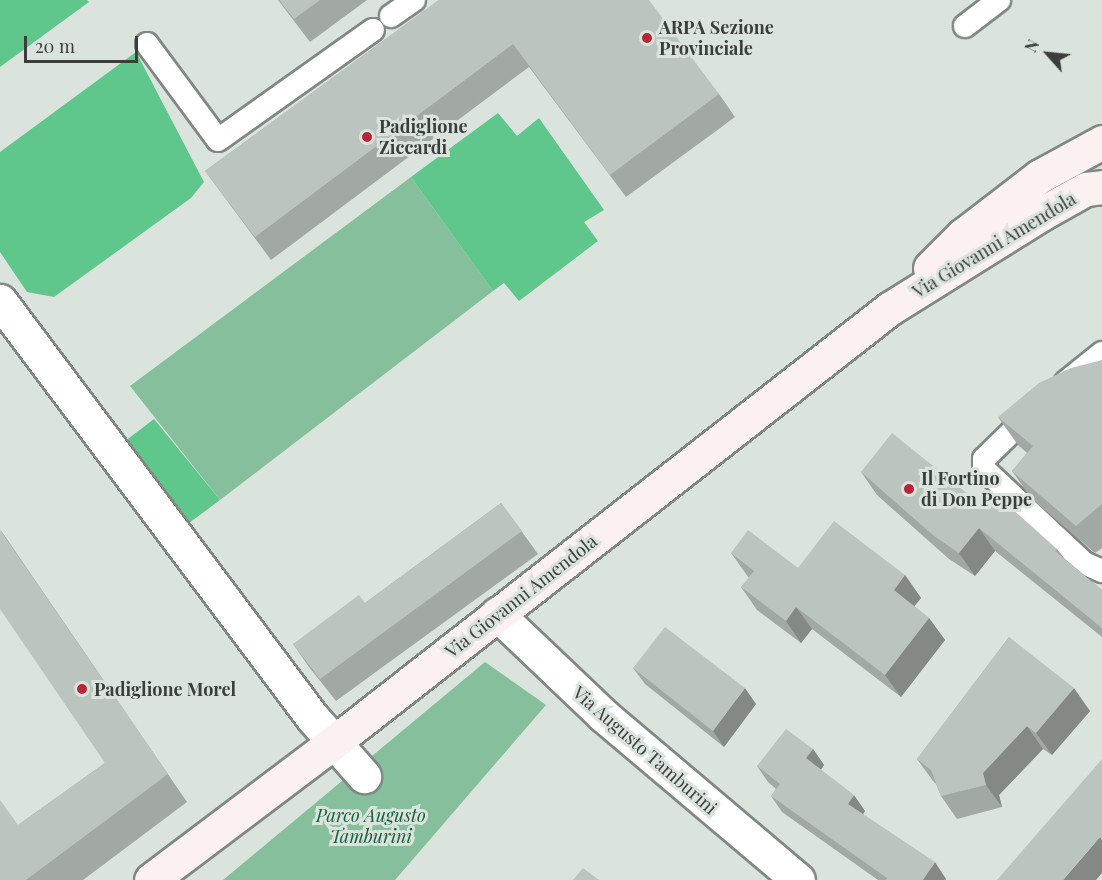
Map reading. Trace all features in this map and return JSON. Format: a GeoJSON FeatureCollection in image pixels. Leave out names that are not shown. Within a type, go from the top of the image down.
{"type":"FeatureCollection","features":[{"type":"Feature","properties":{"kind":"main road","name":"Via Giovanni Amendola"},"geometry":{"type":"LineString","coordinates":[[889,309],[963,235],[1040,176],[1102,142]]}},
{"type":"Feature","properties":{"kind":"main road","name":"Via Giovanni Amendola"},"geometry":{"type":"LineString","coordinates":[[151,880],[333,743],[889,309],[1041,214],[1086,189],[1102,187]]}},
{"type":"Feature","properties":{"kind":"street"},"geometry":{"type":"LineString","coordinates":[[0,302],[333,743],[364,776]]}},
{"type":"Feature","properties":{"kind":"street","name":"Via Augusto Tamburini"},"geometry":{"type":"LineString","coordinates":[[497,614],[603,715],[798,880]]}},
{"type":"Feature","properties":{"kind":"lane"},"geometry":{"type":"LineString","coordinates":[[392,16],[414,0]]}},
{"type":"Feature","properties":{"kind":"lane"},"geometry":{"type":"LineString","coordinates":[[964,26],[999,0]]}},
{"type":"Feature","properties":{"kind":"lane"},"geometry":{"type":"LineString","coordinates":[[147,44],[218,140],[373,30]]}},
{"type":"Feature","properties":{"kind":"lane"},"geometry":{"type":"LineString","coordinates":[[1102,353],[1041,403],[984,459],[984,469],[992,481],[1084,563],[1102,571]]}},
{"type":"Feature","properties":{"kind":"green space"},"geometry":{"type":"Polygon","coordinates":[[[0,0],[87,0],[89,2],[0,67],[0,0]]]}},
{"type":"Feature","properties":{"kind":"green space"},"geometry":{"type":"Polygon","coordinates":[[[136,52],[204,182],[191,198],[54,297],[27,292],[0,252],[0,152],[136,52]]]}},
{"type":"Feature","properties":{"kind":"green space"},"geometry":{"type":"Polygon","coordinates":[[[498,113],[517,136],[539,118],[604,210],[584,222],[598,241],[519,301],[504,283],[493,291],[411,177],[498,113]]]}},
{"type":"Feature","properties":{"kind":"green space"},"geometry":{"type":"Polygon","coordinates":[[[411,177],[493,291],[220,500],[130,386],[411,177]]]}},
{"type":"Feature","properties":{"kind":"green space"},"geometry":{"type":"Polygon","coordinates":[[[154,419],[220,500],[185,526],[120,445],[154,419]]]}},
{"type":"Feature","properties":{"kind":"green space","name":"Parco Augusto Tamburini"},"geometry":{"type":"Polygon","coordinates":[[[485,662],[546,705],[395,880],[223,880],[485,662]]]}},
{"type":"Feature","properties":{"kind":"building"},"geometry":{"type":"Polygon","coordinates":[[[279,0],[320,0],[294,19],[279,0]]]}},
{"type":"Feature","properties":{"kind":"building","name":"Padiglione Ziccardi"},"geometry":{"type":"Polygon","coordinates":[[[439,0],[649,0],[719,94],[610,175],[513,44],[255,237],[205,171],[439,0]]]}},
{"type":"Feature","properties":{"kind":"building"},"geometry":{"type":"Polygon","coordinates":[[[1102,360],[1102,504],[1076,526],[1012,471],[1033,446],[998,417],[1039,383],[1071,368],[1102,360]]]}},
{"type":"Feature","properties":{"kind":"building"},"geometry":{"type":"Polygon","coordinates":[[[892,433],[988,510],[999,497],[1057,549],[1055,551],[1102,590],[1102,628],[979,528],[959,553],[934,536],[861,472],[892,433]]]}},
{"type":"Feature","properties":{"kind":"building"},"geometry":{"type":"Polygon","coordinates":[[[501,503],[522,531],[320,679],[293,644],[359,595],[365,603],[501,503]]]}},
{"type":"Feature","properties":{"kind":"building"},"geometry":{"type":"Polygon","coordinates":[[[834,521],[905,575],[894,590],[929,618],[885,675],[796,607],[786,621],[741,587],[754,571],[731,553],[748,530],[798,568],[834,521]]]}},
{"type":"Feature","properties":{"kind":"building","name":"Padiglione Morel"},"geometry":{"type":"Polygon","coordinates":[[[0,530],[168,774],[26,880],[0,880],[0,800],[18,825],[105,763],[0,609],[0,530]]]}},
{"type":"Feature","properties":{"kind":"building"},"geometry":{"type":"Polygon","coordinates":[[[665,627],[745,688],[713,731],[633,668],[665,627]]]}},
{"type":"Feature","properties":{"kind":"building"},"geometry":{"type":"Polygon","coordinates":[[[1009,637],[1074,688],[1036,733],[1027,726],[983,773],[986,785],[941,796],[931,770],[917,759],[1009,637]]]}},
{"type":"Feature","properties":{"kind":"building"},"geometry":{"type":"Polygon","coordinates":[[[786,729],[813,749],[806,758],[854,795],[848,804],[935,862],[923,880],[886,880],[887,878],[771,796],[780,784],[757,766],[786,729]]]}},
{"type":"Feature","properties":{"kind":"building"},"geometry":{"type":"Polygon","coordinates":[[[1102,759],[1102,839],[1100,837],[1063,880],[997,880],[1102,759]]]}},
{"type":"Feature","properties":{"kind":"building"},"geometry":{"type":"Polygon","coordinates":[[[583,868],[599,880],[573,880],[583,868]]]}},
{"type":"Feature","properties":{"kind":"place","name":"ARPA Sezione Provinciale"},"geometry":{"type":"Point","coordinates":[647,38]}},
{"type":"Feature","properties":{"kind":"place","name":"Padiglione Ziccardi"},"geometry":{"type":"Point","coordinates":[367,137]}},
{"type":"Feature","properties":{"kind":"place","name":"Il Fortino di Don Peppe"},"geometry":{"type":"Point","coordinates":[909,489]}},
{"type":"Feature","properties":{"kind":"place","name":"Padiglione Morel"},"geometry":{"type":"Point","coordinates":[82,689]}}]}
